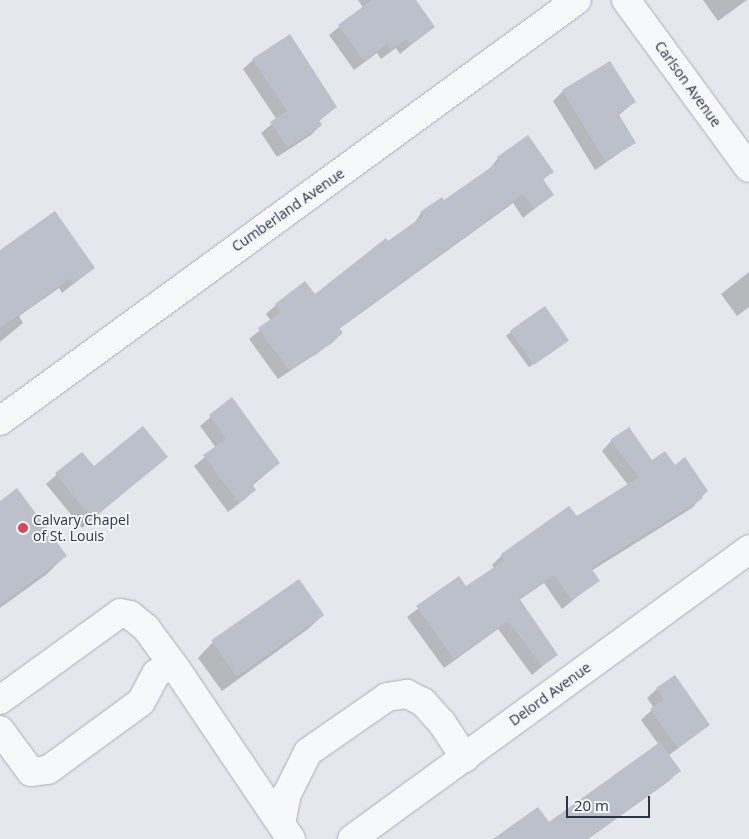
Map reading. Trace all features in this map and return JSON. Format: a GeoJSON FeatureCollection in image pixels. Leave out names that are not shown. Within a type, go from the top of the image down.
{"type":"FeatureCollection","features":[{"type":"Feature","properties":{"kind":"street","name":"Cumberland Avenue"},"geometry":{"type":"LineString","coordinates":[[0,420],[577,0]]}},
{"type":"Feature","properties":{"kind":"street","name":"Carlson Avenue"},"geometry":{"type":"LineString","coordinates":[[626,0],[749,168]]}},
{"type":"Feature","properties":{"kind":"street","name":"Delord Avenue"},"geometry":{"type":"LineString","coordinates":[[352,839],[749,549]]}},
{"type":"Feature","properties":{"kind":"street"},"geometry":{"type":"LineString","coordinates":[[0,700],[120,613],[130,615],[146,628],[286,831]]}},
{"type":"Feature","properties":{"kind":"street"},"geometry":{"type":"LineString","coordinates":[[0,730],[31,772],[48,770],[141,702],[156,674],[171,663]]}},
{"type":"Feature","properties":{"kind":"street"},"geometry":{"type":"LineString","coordinates":[[286,831],[288,794],[308,752],[387,697],[407,694],[423,702],[442,723],[464,758]]}},
{"type":"Feature","properties":{"kind":"building"},"geometry":{"type":"Polygon","coordinates":[[[372,0],[416,0],[435,27],[411,45],[406,39],[391,50],[387,44],[364,61],[338,25],[372,0]]]}},
{"type":"Feature","properties":{"kind":"building"},"geometry":{"type":"Polygon","coordinates":[[[290,34],[337,107],[319,120],[322,125],[288,148],[270,122],[287,111],[252,59],[290,34]]]}},
{"type":"Feature","properties":{"kind":"building"},"geometry":{"type":"Polygon","coordinates":[[[610,61],[636,102],[618,113],[636,143],[605,161],[562,90],[610,61]]]}},
{"type":"Feature","properties":{"kind":"building"},"geometry":{"type":"Polygon","coordinates":[[[528,135],[554,172],[543,179],[554,195],[534,209],[523,194],[339,328],[343,333],[317,354],[289,370],[258,328],[281,312],[275,304],[305,281],[315,294],[386,238],[388,241],[423,216],[420,212],[442,197],[444,200],[500,161],[497,157],[528,135]]]}},
{"type":"Feature","properties":{"kind":"building"},"geometry":{"type":"Polygon","coordinates":[[[55,211],[95,268],[73,284],[69,279],[0,328],[0,250],[55,211]]]}},
{"type":"Feature","properties":{"kind":"building"},"geometry":{"type":"Polygon","coordinates":[[[545,306],[569,340],[534,365],[510,331],[545,306]]]}},
{"type":"Feature","properties":{"kind":"building"},"geometry":{"type":"Polygon","coordinates":[[[232,397],[280,463],[252,484],[256,490],[239,503],[203,455],[226,439],[209,415],[232,397]]]}},
{"type":"Feature","properties":{"kind":"building"},"geometry":{"type":"Polygon","coordinates":[[[143,426],[168,457],[92,519],[55,473],[82,452],[94,466],[143,426]]]}},
{"type":"Feature","properties":{"kind":"building"},"geometry":{"type":"Polygon","coordinates":[[[629,427],[652,460],[665,451],[675,465],[685,457],[708,491],[701,496],[703,498],[591,568],[600,581],[572,600],[554,575],[519,598],[558,655],[542,666],[508,621],[454,659],[416,606],[459,576],[466,586],[505,560],[501,554],[569,506],[577,516],[639,477],[610,440],[629,427]]]}},
{"type":"Feature","properties":{"kind":"building","name":"Calvary Chapel of St. Louis"},"geometry":{"type":"Polygon","coordinates":[[[17,488],[67,556],[0,605],[0,501],[17,488]]]}},
{"type":"Feature","properties":{"kind":"building"},"geometry":{"type":"Polygon","coordinates":[[[299,579],[324,615],[237,676],[211,640],[299,579]]]}},
{"type":"Feature","properties":{"kind":"building"},"geometry":{"type":"Polygon","coordinates":[[[675,675],[710,725],[678,748],[650,709],[664,699],[656,688],[675,675]]]}},
{"type":"Feature","properties":{"kind":"building"},"geometry":{"type":"Polygon","coordinates":[[[660,742],[681,771],[587,839],[493,839],[538,807],[549,822],[660,742]]]}},
{"type":"Feature","properties":{"kind":"place","name":"Calvary Chapel of St. Louis"},"geometry":{"type":"Point","coordinates":[23,528]}}]}
